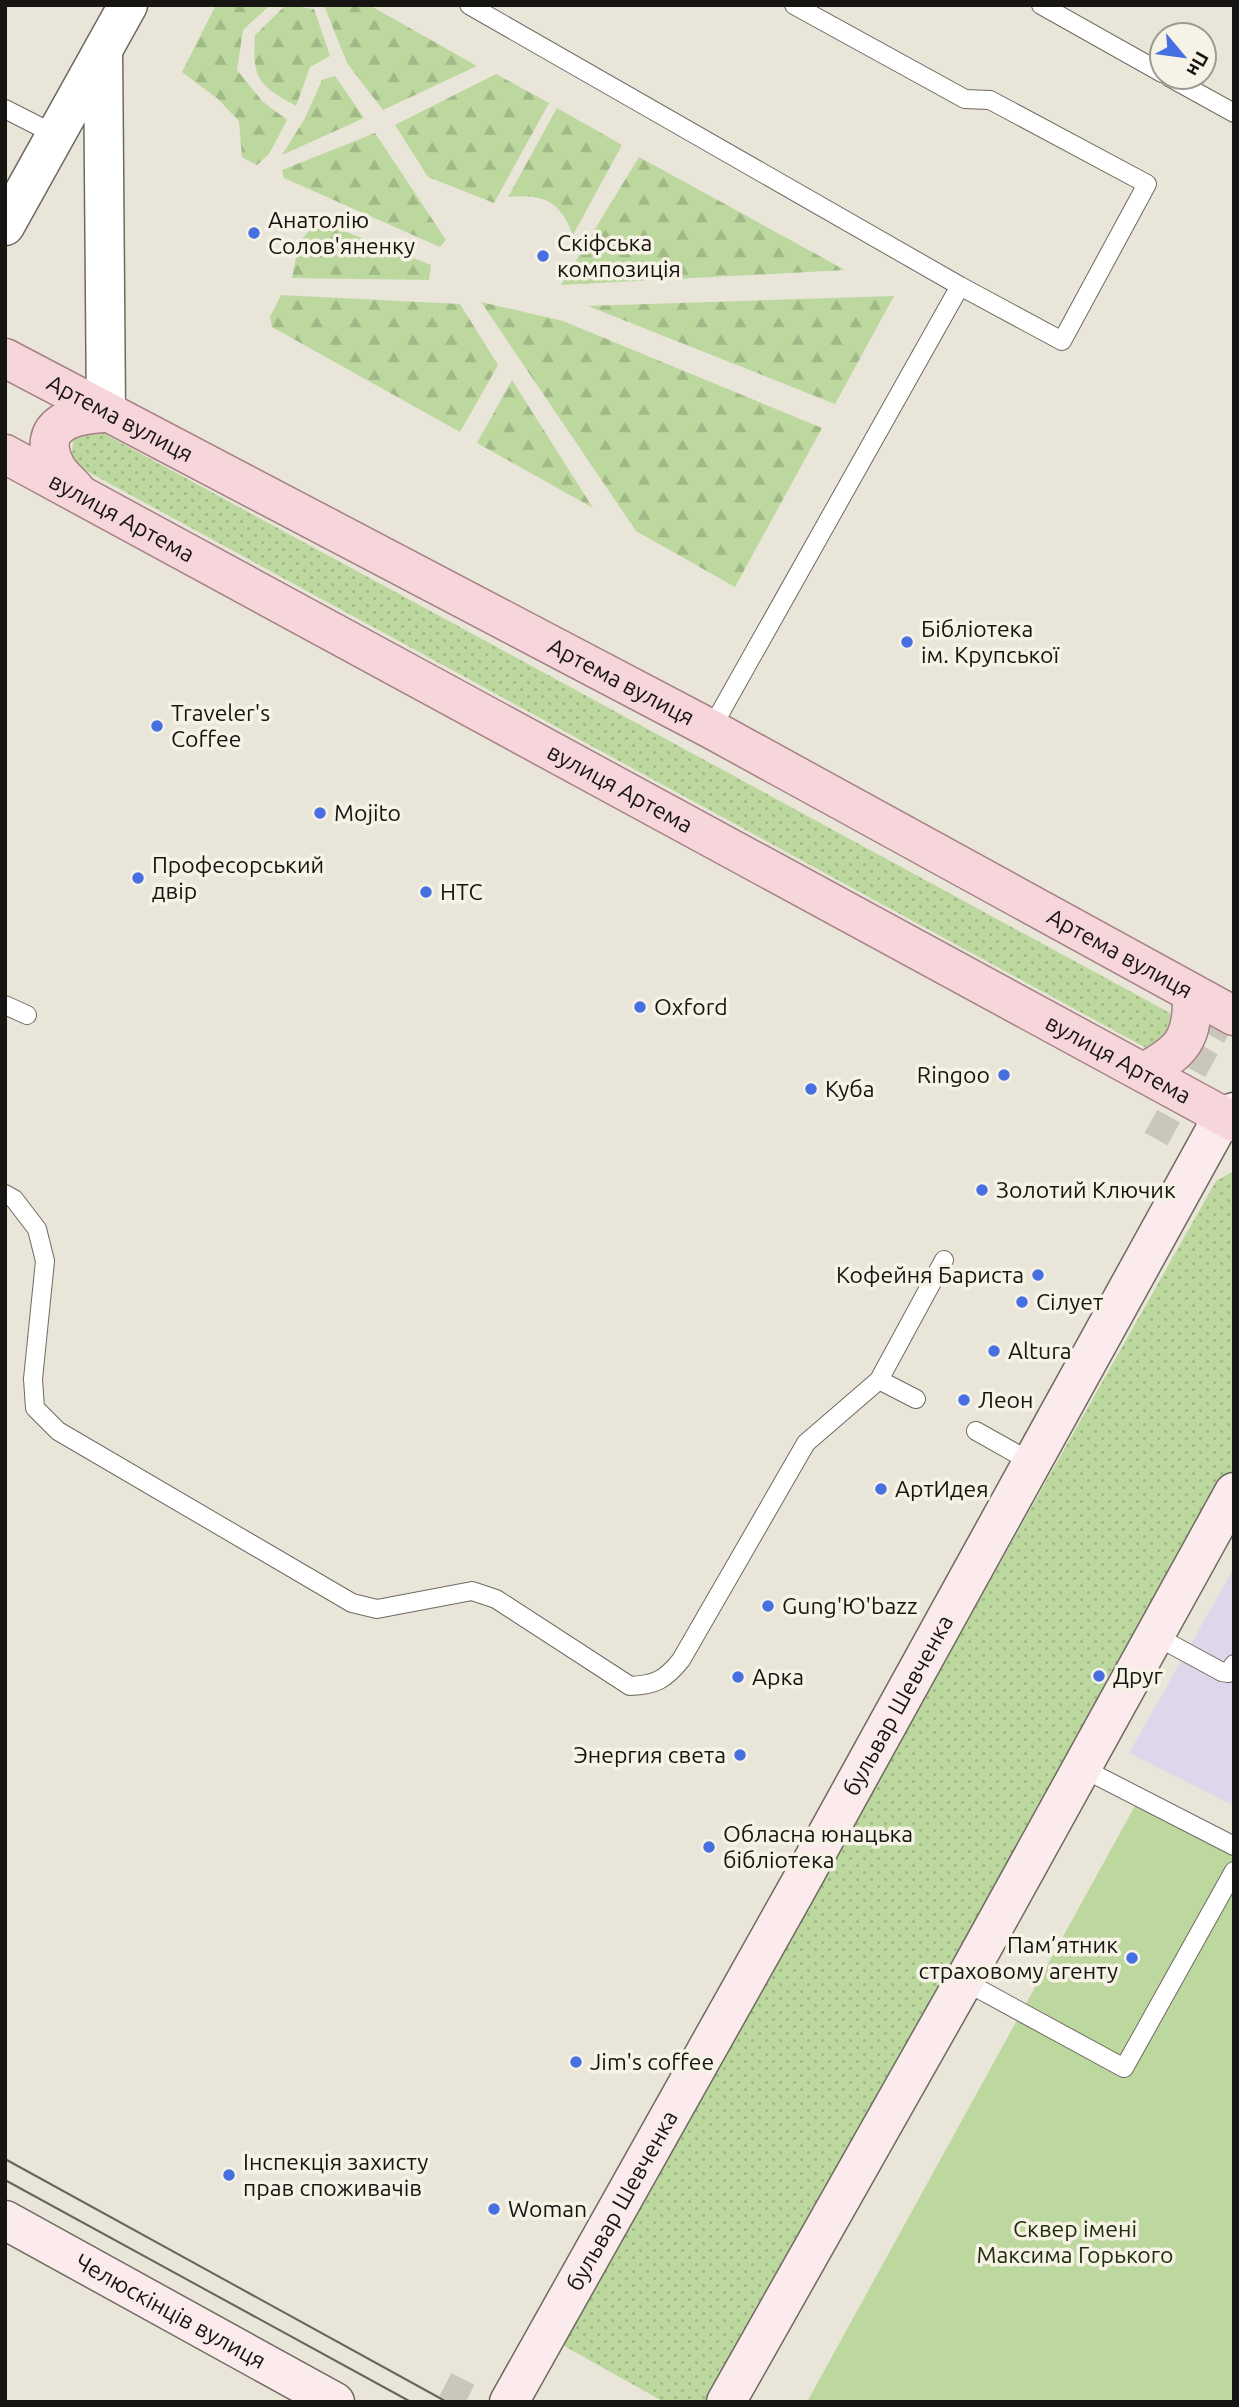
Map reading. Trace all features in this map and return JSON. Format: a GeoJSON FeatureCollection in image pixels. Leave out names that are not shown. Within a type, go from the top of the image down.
{"type":"FeatureCollection","features":[{"type":"Feature","properties":{"kind":"main road","name":"Артема вулиця"},"geometry":{"type":"LineString","coordinates":[[5,358],[711,729],[1234,1016]]}},
{"type":"Feature","properties":{"kind":"main road"},"geometry":{"type":"LineString","coordinates":[[81,495],[55,467],[49,448],[54,431],[69,416],[106,413]]}},
{"type":"Feature","properties":{"kind":"main road","name":"вулиця Артема"},"geometry":{"type":"LineString","coordinates":[[5,454],[1144,1072],[1230,1116]]}},
{"type":"Feature","properties":{"kind":"main road"},"geometry":{"type":"LineString","coordinates":[[1144,1072],[1169,1059],[1182,1046],[1192,1026],[1192,994]]}},
{"type":"Feature","properties":{"kind":"main road","name":"бульвар Шевченка"},"geometry":{"type":"LineString","coordinates":[[509,2402],[1033,1463],[1230,1116]]}},
{"type":"Feature","properties":{"kind":"main road"},"geometry":{"type":"LineString","coordinates":[[726,2402],[964,1981],[1234,1492]]}},
{"type":"Feature","properties":{"kind":"main road","name":"Челюскінців вулиця"},"geometry":{"type":"LineString","coordinates":[[5,2220],[335,2402]]}},
{"type":"Feature","properties":{"kind":"street"},"geometry":{"type":"LineString","coordinates":[[5,226],[58,136],[128,5]]}},
{"type":"Feature","properties":{"kind":"street"},"geometry":{"type":"LineString","coordinates":[[103,50],[106,413]]}},
{"type":"Feature","properties":{"kind":"lane"},"geometry":{"type":"LineString","coordinates":[[470,5],[960,286],[1062,341],[1147,184],[990,100],[965,99],[794,5]]}},
{"type":"Feature","properties":{"kind":"lane"},"geometry":{"type":"LineString","coordinates":[[1041,5],[1148,65]]}},
{"type":"Feature","properties":{"kind":"lane"},"geometry":{"type":"LineString","coordinates":[[1194,91],[1234,113]]}},
{"type":"Feature","properties":{"kind":"lane"},"geometry":{"type":"LineString","coordinates":[[5,108],[58,136]]}},
{"type":"Feature","properties":{"kind":"lane"},"geometry":{"type":"LineString","coordinates":[[711,729],[960,286]]}},
{"type":"Feature","properties":{"kind":"lane"},"geometry":{"type":"LineString","coordinates":[[5,1004],[27,1015]]}},
{"type":"Feature","properties":{"kind":"lane"},"geometry":{"type":"LineString","coordinates":[[5,1194],[14,1199],[37,1229],[45,1261],[33,1379],[35,1408],[58,1431],[352,1603],[377,1609],[472,1591],[496,1599],[630,1686],[652,1685],[668,1676],[681,1660],[806,1443],[879,1380],[944,1260]]}},
{"type":"Feature","properties":{"kind":"lane"},"geometry":{"type":"LineString","coordinates":[[879,1380],[916,1399]]}},
{"type":"Feature","properties":{"kind":"lane"},"geometry":{"type":"LineString","coordinates":[[976,1431],[1033,1463]]}},
{"type":"Feature","properties":{"kind":"lane"},"geometry":{"type":"LineString","coordinates":[[1154,1635],[1222,1672],[1228,1672],[1234,1664]]}},
{"type":"Feature","properties":{"kind":"lane"},"geometry":{"type":"LineString","coordinates":[[1082,1768],[1234,1846]]}},
{"type":"Feature","properties":{"kind":"lane"},"geometry":{"type":"LineString","coordinates":[[964,1981],[1124,2068],[1234,1871]]}},
{"type":"Feature","properties":{"kind":"shaded area"},"geometry":{"type":"Polygon","coordinates":[[[1234,1568],[1234,1806],[1129,1753],[1234,1568]]]}},
{"type":"Feature","properties":{"kind":"green space"},"geometry":{"type":"Polygon","coordinates":[[[216,5],[270,5],[243,30],[237,70],[262,101],[287,120],[269,154],[257,165],[242,157],[239,121],[218,99],[182,72],[216,5]]]}},
{"type":"Feature","properties":{"kind":"green space"},"geometry":{"type":"Polygon","coordinates":[[[286,5],[314,9],[330,56],[310,67],[296,106],[266,86],[260,79],[255,62],[255,35],[286,5]]]}},
{"type":"Feature","properties":{"kind":"green space"},"geometry":{"type":"Polygon","coordinates":[[[324,5],[369,5],[477,66],[383,110],[347,63],[324,5]]]}},
{"type":"Feature","properties":{"kind":"green space"},"geometry":{"type":"Polygon","coordinates":[[[496,74],[549,103],[494,203],[428,177],[395,125],[496,74]]]}},
{"type":"Feature","properties":{"kind":"green space"},"geometry":{"type":"Polygon","coordinates":[[[335,76],[364,118],[282,155],[304,120],[322,80],[335,76]]]}},
{"type":"Feature","properties":{"kind":"green space"},"geometry":{"type":"Polygon","coordinates":[[[557,108],[622,145],[573,235],[562,214],[549,202],[532,197],[508,197],[557,108]]]}},
{"type":"Feature","properties":{"kind":"green space"},"geometry":{"type":"Polygon","coordinates":[[[375,133],[446,240],[440,247],[284,178],[282,170],[375,133]]]}},
{"type":"Feature","properties":{"kind":"green space"},"geometry":{"type":"Polygon","coordinates":[[[639,157],[845,270],[561,285],[639,157]]]}},
{"type":"Feature","properties":{"kind":"green space"},"geometry":{"type":"Polygon","coordinates":[[[318,221],[431,265],[429,280],[292,278],[299,242],[318,221]]]}},
{"type":"Feature","properties":{"kind":"green space"},"geometry":{"type":"Polygon","coordinates":[[[281,295],[460,304],[498,365],[460,432],[272,327],[270,317],[281,295]]]}},
{"type":"Feature","properties":{"kind":"green space"},"geometry":{"type":"Polygon","coordinates":[[[894,296],[835,404],[588,306],[894,296]]]}},
{"type":"Feature","properties":{"kind":"green space"},"geometry":{"type":"Polygon","coordinates":[[[481,302],[563,321],[822,428],[735,587],[636,531],[481,302]]]}},
{"type":"Feature","properties":{"kind":"green space"},"geometry":{"type":"Polygon","coordinates":[[[512,380],[593,508],[477,443],[512,380]]]}},
{"type":"Feature","properties":{"kind":"green space"},"geometry":{"type":"Polygon","coordinates":[[[85,430],[101,432],[1170,1013],[1172,1025],[1169,1037],[1150,1050],[81,468],[72,456],[73,439],[85,430]]]}},
{"type":"Feature","properties":{"kind":"green space"},"geometry":{"type":"Polygon","coordinates":[[[1234,1171],[1234,1481],[715,2402],[664,2402],[559,2343],[1216,1181],[1234,1171]]]}},
{"type":"Feature","properties":{"kind":"green space","name":"Сквер імені Максима Горького"},"geometry":{"type":"Polygon","coordinates":[[[1142,1793],[1233,1845],[1234,2402],[807,2402],[1142,1793]]]}},
{"type":"Feature","properties":{"kind":"tunnel"},"geometry":{"type":"LineString","coordinates":[[1156,1139],[1234,998]]}},
{"type":"Feature","properties":{"kind":"tunnel"},"geometry":{"type":"LineString","coordinates":[[451,2402],[467,2371]]}},
{"type":"Feature","properties":{"kind":"tram line"},"geometry":{"type":"LineString","coordinates":[[5,2159],[447,2402]]}},
{"type":"Feature","properties":{"kind":"tram line"},"geometry":{"type":"LineString","coordinates":[[5,2180],[411,2402]]}},
{"type":"Feature","properties":{"kind":"place","name":"Анатолію Солов'яненку"},"geometry":{"type":"Point","coordinates":[254,233]}},
{"type":"Feature","properties":{"kind":"place","name":"Скіфська композиція"},"geometry":{"type":"Point","coordinates":[543,256]}},
{"type":"Feature","properties":{"kind":"place","name":"Бібліотека ім. Крупської"},"geometry":{"type":"Point","coordinates":[907,642]}},
{"type":"Feature","properties":{"kind":"place","name":"Traveler's Coffee"},"geometry":{"type":"Point","coordinates":[157,726]}},
{"type":"Feature","properties":{"kind":"place","name":"Mojito"},"geometry":{"type":"Point","coordinates":[320,813]}},
{"type":"Feature","properties":{"kind":"place","name":"Професорський двір"},"geometry":{"type":"Point","coordinates":[138,878]}},
{"type":"Feature","properties":{"kind":"place","name":"HTC"},"geometry":{"type":"Point","coordinates":[426,892]}},
{"type":"Feature","properties":{"kind":"place","name":"Oxford"},"geometry":{"type":"Point","coordinates":[640,1007]}},
{"type":"Feature","properties":{"kind":"place","name":"Ringoo"},"geometry":{"type":"Point","coordinates":[1004,1075]}},
{"type":"Feature","properties":{"kind":"place","name":"Куба"},"geometry":{"type":"Point","coordinates":[811,1089]}},
{"type":"Feature","properties":{"kind":"place","name":"Золотий Ключик"},"geometry":{"type":"Point","coordinates":[982,1190]}},
{"type":"Feature","properties":{"kind":"place","name":"Кофейня Бариста"},"geometry":{"type":"Point","coordinates":[1038,1275]}},
{"type":"Feature","properties":{"kind":"place","name":"Сілует"},"geometry":{"type":"Point","coordinates":[1022,1302]}},
{"type":"Feature","properties":{"kind":"place","name":"Altura"},"geometry":{"type":"Point","coordinates":[994,1351]}},
{"type":"Feature","properties":{"kind":"place","name":"Леон"},"geometry":{"type":"Point","coordinates":[964,1400]}},
{"type":"Feature","properties":{"kind":"place","name":"АртИдея"},"geometry":{"type":"Point","coordinates":[881,1489]}},
{"type":"Feature","properties":{"kind":"place","name":"Gung'Ю'bazz"},"geometry":{"type":"Point","coordinates":[768,1606]}},
{"type":"Feature","properties":{"kind":"place","name":"Друг"},"geometry":{"type":"Point","coordinates":[1099,1676]}},
{"type":"Feature","properties":{"kind":"place","name":"Арка"},"geometry":{"type":"Point","coordinates":[738,1677]}},
{"type":"Feature","properties":{"kind":"place","name":"Энергия света"},"geometry":{"type":"Point","coordinates":[740,1755]}},
{"type":"Feature","properties":{"kind":"place","name":"Обласна юнацька бібліотека"},"geometry":{"type":"Point","coordinates":[709,1847]}},
{"type":"Feature","properties":{"kind":"place","name":"Пам’ятник страховому агенту"},"geometry":{"type":"Point","coordinates":[1132,1958]}},
{"type":"Feature","properties":{"kind":"place","name":"Jim's coffee"},"geometry":{"type":"Point","coordinates":[576,2062]}},
{"type":"Feature","properties":{"kind":"place","name":"Інспекція захисту прав споживачів"},"geometry":{"type":"Point","coordinates":[229,2175]}},
{"type":"Feature","properties":{"kind":"place","name":"Woman"},"geometry":{"type":"Point","coordinates":[494,2209]}}]}
